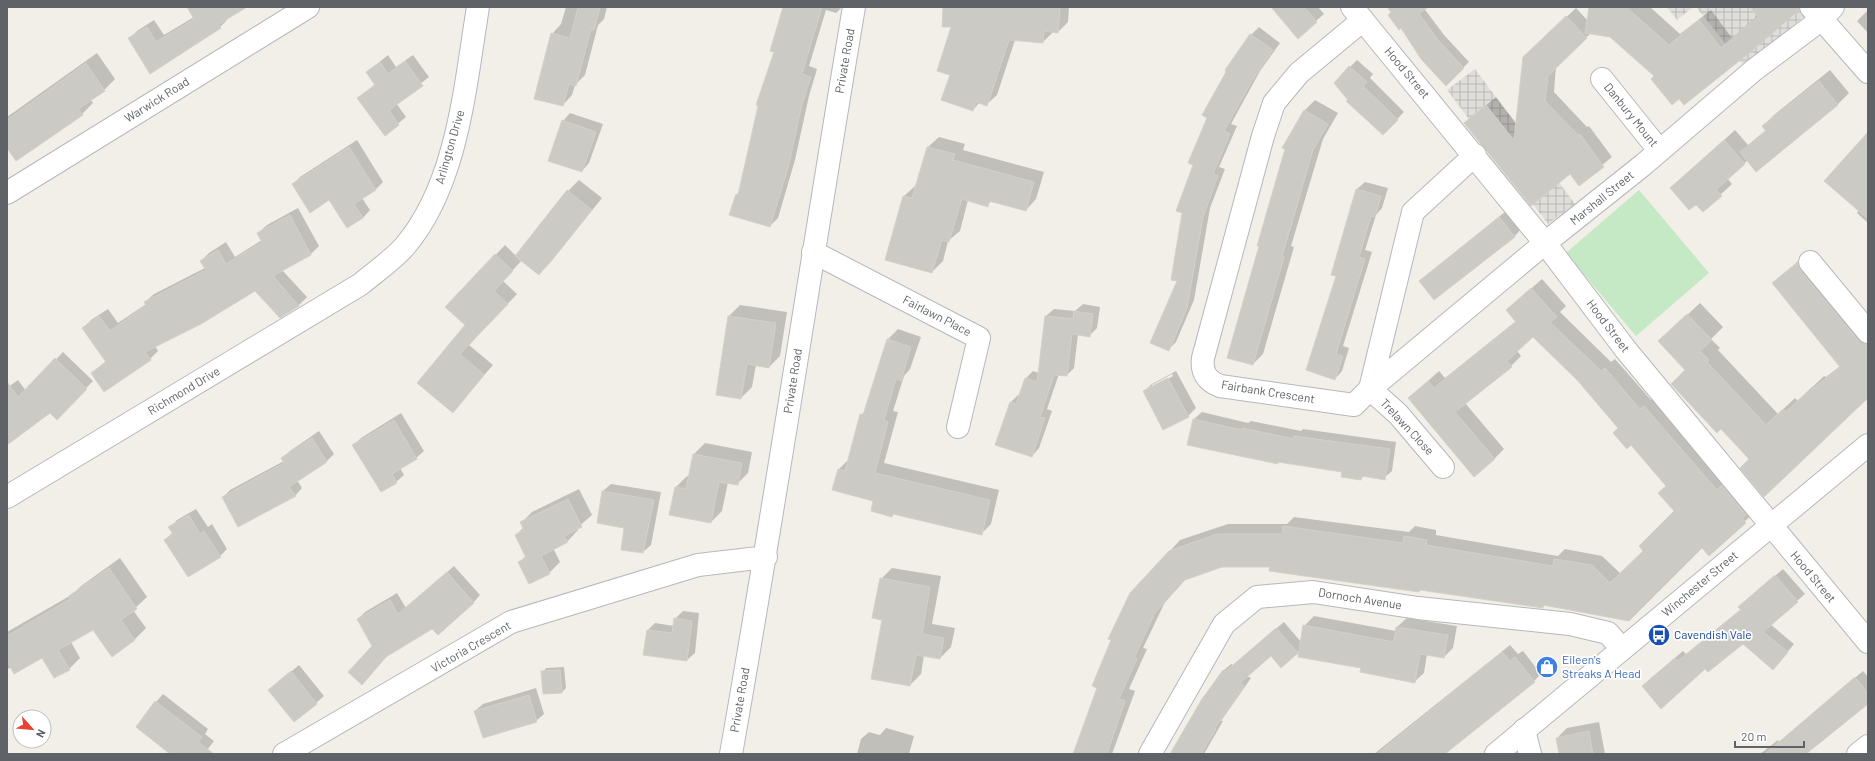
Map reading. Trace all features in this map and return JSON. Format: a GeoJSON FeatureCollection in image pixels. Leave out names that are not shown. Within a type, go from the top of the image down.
{"type":"FeatureCollection","features":[{"type":"Feature","properties":{"kind":"street","name":"Warwick Road"},"geometry":{"type":"LineString","coordinates":[[7,193],[308,7]]}},
{"type":"Feature","properties":{"kind":"street","name":"Arlington Drive"},"geometry":{"type":"LineString","coordinates":[[361,284],[404,247],[426,216],[446,171],[460,117],[478,7]]}},
{"type":"Feature","properties":{"kind":"street","name":"Private Road"},"geometry":{"type":"LineString","coordinates":[[731,754],[766,557],[812,252],[854,7]]}},
{"type":"Feature","properties":{"kind":"street"},"geometry":{"type":"LineString","coordinates":[[1822,11],[1868,72]]}},
{"type":"Feature","properties":{"kind":"street","name":"Marshall Street"},"geometry":{"type":"LineString","coordinates":[[1370,389],[1659,150],[1822,11]]}},
{"type":"Feature","properties":{"kind":"street","name":"Hood Street"},"geometry":{"type":"LineString","coordinates":[[1358,13],[1475,155],[1545,243],[1626,350],[1868,642]]}},
{"type":"Feature","properties":{"kind":"street","name":"Fairbank Crescent"},"geometry":{"type":"LineString","coordinates":[[1358,13],[1299,73],[1274,103],[1263,136],[1202,364],[1208,380],[1220,386],[1354,405],[1370,389]]}},
{"type":"Feature","properties":{"kind":"street","name":"Danbury Mount"},"geometry":{"type":"LineString","coordinates":[[1602,79],[1659,150]]}},
{"type":"Feature","properties":{"kind":"street"},"geometry":{"type":"LineString","coordinates":[[1370,389],[1413,212],[1475,155]]}},
{"type":"Feature","properties":{"kind":"street","name":"Fairlawn Place"},"geometry":{"type":"LineString","coordinates":[[812,252],[979,338],[958,427]]}},
{"type":"Feature","properties":{"kind":"street"},"geometry":{"type":"LineString","coordinates":[[1810,262],[1868,332]]}},
{"type":"Feature","properties":{"kind":"street","name":"Richmond Drive"},"geometry":{"type":"LineString","coordinates":[[7,497],[361,284]]}},
{"type":"Feature","properties":{"kind":"street","name":"Trelawn Close"},"geometry":{"type":"LineString","coordinates":[[1370,389],[1398,414],[1443,467]]}},
{"type":"Feature","properties":{"kind":"street","name":"Winchester Street"},"geometry":{"type":"LineString","coordinates":[[1496,754],[1868,445]]}},
{"type":"Feature","properties":{"kind":"street","name":"Victoria Crescent"},"geometry":{"type":"LineString","coordinates":[[284,754],[511,622],[698,565],[766,557]]}},
{"type":"Feature","properties":{"kind":"street","name":"Dornoch Avenue"},"geometry":{"type":"LineString","coordinates":[[1150,754],[1224,624],[1257,597],[1313,592],[1418,608],[1570,624],[1608,633],[1622,648]]}},
{"type":"Feature","properties":{"kind":"street"},"geometry":{"type":"LineString","coordinates":[[1524,730],[1530,754]]}},
{"type":"Feature","properties":{"kind":"street"},"geometry":{"type":"LineString","coordinates":[[1858,754],[1868,746]]}},
{"type":"Feature","properties":{"kind":"shaded area"},"geometry":{"type":"Polygon","coordinates":[[[1667,7],[1693,7],[1677,20],[1667,7]]]}},
{"type":"Feature","properties":{"kind":"shaded area"},"geometry":{"type":"Polygon","coordinates":[[[1696,7],[1799,7],[1806,15],[1744,66],[1696,7]]]}},
{"type":"Feature","properties":{"kind":"shaded area"},"geometry":{"type":"Polygon","coordinates":[[[1475,69],[1575,204],[1548,224],[1447,90],[1475,69]]]}},
{"type":"Feature","properties":{"kind":"green space"},"geometry":{"type":"Polygon","coordinates":[[[1639,190],[1709,273],[1636,336],[1566,253],[1639,190]]]}},
{"type":"Feature","properties":{"kind":"building"},"geometry":{"type":"Polygon","coordinates":[[[187,7],[247,7],[219,24],[221,28],[150,74],[128,38],[147,27],[156,42],[194,19],[187,7]]]}},
{"type":"Feature","properties":{"kind":"building"},"geometry":{"type":"Polygon","coordinates":[[[578,7],[600,7],[594,30],[591,29],[576,86],[569,84],[563,106],[534,99],[551,33],[570,38],[578,7]]]}},
{"type":"Feature","properties":{"kind":"building"},"geometry":{"type":"Polygon","coordinates":[[[783,7],[822,7],[802,74],[811,77],[802,104],[788,168],[770,227],[729,215],[736,194],[738,195],[758,106],[756,105],[774,52],[770,51],[783,7]]]}},
{"type":"Feature","properties":{"kind":"building"},"geometry":{"type":"Polygon","coordinates":[[[943,7],[1060,7],[1058,33],[1044,31],[1043,43],[1009,40],[987,106],[976,102],[973,111],[941,100],[950,75],[937,71],[951,27],[942,27],[943,7]]]}},
{"type":"Feature","properties":{"kind":"building"},"geometry":{"type":"Polygon","coordinates":[[[1271,7],[1304,7],[1317,22],[1298,39],[1271,7]]]}},
{"type":"Feature","properties":{"kind":"building"},"geometry":{"type":"Polygon","coordinates":[[[1387,7],[1428,7],[1419,14],[1438,40],[1464,68],[1446,86],[1421,59],[1401,28],[1399,30],[1388,15],[1391,12],[1387,7]]]}},
{"type":"Feature","properties":{"kind":"building"},"geometry":{"type":"Polygon","coordinates":[[[1589,7],[1626,7],[1669,45],[1699,20],[1721,48],[1758,16],[1750,7],[1799,7],[1799,10],[1753,50],[1684,105],[1679,99],[1672,105],[1651,79],[1654,76],[1610,37],[1585,33],[1589,7]]]}},
{"type":"Feature","properties":{"kind":"building"},"geometry":{"type":"Polygon","coordinates":[[[1566,16],[1587,38],[1548,76],[1545,101],[1578,135],[1580,134],[1604,167],[1579,186],[1570,174],[1531,206],[1464,123],[1486,105],[1514,140],[1523,57],[1566,16]]]}},
{"type":"Feature","properties":{"kind":"building"},"geometry":{"type":"Polygon","coordinates":[[[1250,34],[1273,50],[1253,79],[1224,131],[1230,134],[1213,174],[1218,176],[1203,217],[1187,308],[1169,351],[1150,343],[1177,281],[1171,280],[1182,213],[1176,211],[1193,165],[1188,163],[1207,118],[1202,115],[1226,72],[1225,70],[1250,34]]]}},
{"type":"Feature","properties":{"kind":"building"},"geometry":{"type":"Polygon","coordinates":[[[405,61],[423,86],[389,110],[399,125],[385,136],[357,98],[375,85],[366,72],[380,62],[388,74],[405,61]]]}},
{"type":"Feature","properties":{"kind":"building"},"geometry":{"type":"Polygon","coordinates":[[[86,63],[105,91],[78,109],[83,115],[16,161],[7,148],[7,120],[86,63]]]}},
{"type":"Feature","properties":{"kind":"building"},"geometry":{"type":"Polygon","coordinates":[[[1349,66],[1367,82],[1363,86],[1398,120],[1383,135],[1346,101],[1348,100],[1334,83],[1349,66]]]}},
{"type":"Feature","properties":{"kind":"building"},"geometry":{"type":"Polygon","coordinates":[[[1819,81],[1838,105],[1756,172],[1740,152],[1766,131],[1762,126],[1819,81]]]}},
{"type":"Feature","properties":{"kind":"building"},"geometry":{"type":"Polygon","coordinates":[[[1304,110],[1328,124],[1313,150],[1253,365],[1227,358],[1285,149],[1282,148],[1304,110]]]}},
{"type":"Feature","properties":{"kind":"building"},"geometry":{"type":"Polygon","coordinates":[[[562,120],[596,132],[582,172],[548,161],[562,120]]]}},
{"type":"Feature","properties":{"kind":"building"},"geometry":{"type":"Polygon","coordinates":[[[1868,132],[1868,219],[1824,181],[1868,132]]]}},
{"type":"Feature","properties":{"kind":"building"},"geometry":{"type":"Polygon","coordinates":[[[1724,140],[1745,164],[1716,190],[1722,196],[1703,212],[1696,205],[1689,210],[1670,188],[1724,140]]]}},
{"type":"Feature","properties":{"kind":"building"},"geometry":{"type":"Polygon","coordinates":[[[349,147],[376,190],[354,204],[363,218],[347,228],[329,200],[310,213],[292,184],[349,147]]]}},
{"type":"Feature","properties":{"kind":"building"},"geometry":{"type":"Polygon","coordinates":[[[927,147],[955,154],[953,160],[1034,182],[1026,211],[989,201],[988,207],[962,199],[949,242],[942,240],[932,273],[885,260],[903,196],[912,198],[927,147]]]}},
{"type":"Feature","properties":{"kind":"building"},"geometry":{"type":"Polygon","coordinates":[[[1356,189],[1381,196],[1375,217],[1371,216],[1359,257],[1365,259],[1336,354],[1343,356],[1335,380],[1306,370],[1336,276],[1331,275],[1356,189]]]}},
{"type":"Feature","properties":{"kind":"building"},"geometry":{"type":"Polygon","coordinates":[[[567,190],[592,210],[539,275],[515,256],[567,190]]]}},
{"type":"Feature","properties":{"kind":"building"},"geometry":{"type":"Polygon","coordinates":[[[290,215],[311,255],[273,276],[299,306],[280,318],[255,291],[201,324],[145,352],[151,360],[104,392],[91,373],[106,362],[82,328],[99,316],[110,331],[146,305],[144,302],[206,270],[200,261],[218,250],[226,264],[262,242],[257,233],[290,215]]]}},
{"type":"Feature","properties":{"kind":"building"},"geometry":{"type":"Polygon","coordinates":[[[1499,217],[1515,237],[1434,300],[1419,281],[1499,217]]]}},
{"type":"Feature","properties":{"kind":"building"},"geometry":{"type":"Polygon","coordinates":[[[495,254],[513,271],[494,291],[508,304],[460,354],[484,375],[453,413],[417,383],[465,325],[445,307],[495,254]]]}},
{"type":"Feature","properties":{"kind":"building"},"geometry":{"type":"Polygon","coordinates":[[[1798,262],[1800,270],[1858,340],[1868,345],[1868,398],[1764,497],[1740,468],[1749,459],[1721,429],[1717,433],[1671,384],[1685,370],[1658,341],[1687,314],[1712,340],[1700,351],[1709,360],[1707,362],[1766,425],[1783,409],[1786,412],[1812,387],[1814,388],[1840,367],[1772,283],[1798,262]]]}},
{"type":"Feature","properties":{"kind":"building"},"geometry":{"type":"Polygon","coordinates":[[[1531,288],[1557,317],[1550,322],[1601,371],[1605,368],[1640,409],[1644,406],[1717,490],[1722,485],[1746,515],[1742,518],[1746,523],[1709,556],[1702,548],[1629,621],[1543,605],[1543,608],[1420,590],[1419,592],[1269,571],[1270,567],[1222,567],[1185,580],[1155,613],[1134,658],[1137,659],[1119,699],[1125,701],[1107,754],[1073,754],[1097,688],[1092,686],[1111,640],[1108,639],[1130,593],[1169,551],[1217,534],[1282,534],[1283,526],[1403,543],[1404,536],[1427,540],[1426,545],[1553,566],[1554,559],[1592,565],[1610,583],[1643,551],[1639,546],[1674,511],[1658,493],[1666,486],[1631,445],[1627,449],[1613,433],[1618,428],[1578,381],[1533,337],[1507,361],[1512,367],[1455,412],[1495,459],[1474,477],[1408,398],[1428,381],[1434,388],[1516,322],[1506,310],[1531,288]]]}},
{"type":"Feature","properties":{"kind":"building"},"geometry":{"type":"Polygon","coordinates":[[[1074,311],[1093,314],[1090,337],[1072,334],[1067,376],[1054,375],[1040,417],[1045,418],[1032,457],[995,445],[1010,402],[1016,404],[1025,378],[1037,382],[1045,316],[1073,319],[1074,311]]]}},
{"type":"Feature","properties":{"kind":"building"},"geometry":{"type":"Polygon","coordinates":[[[728,316],[776,323],[769,368],[747,364],[741,399],[716,395],[728,316]]]}},
{"type":"Feature","properties":{"kind":"building"},"geometry":{"type":"Polygon","coordinates":[[[887,339],[911,347],[901,381],[896,379],[884,420],[888,422],[875,473],[990,500],[982,535],[893,514],[892,517],[871,511],[873,501],[832,490],[838,469],[845,471],[860,414],[863,415],[887,339]]]}},
{"type":"Feature","properties":{"kind":"building"},"geometry":{"type":"Polygon","coordinates":[[[55,358],[87,389],[57,420],[50,413],[7,445],[7,382],[18,397],[55,358]]]}},
{"type":"Feature","properties":{"kind":"building"},"geometry":{"type":"Polygon","coordinates":[[[1168,378],[1189,417],[1163,430],[1143,391],[1168,378]]]}},
{"type":"Feature","properties":{"kind":"building"},"geometry":{"type":"Polygon","coordinates":[[[1193,419],[1242,430],[1242,428],[1294,439],[1294,436],[1390,449],[1385,480],[1362,476],[1361,480],[1341,477],[1342,472],[1278,462],[1278,464],[1187,445],[1193,419]]]}},
{"type":"Feature","properties":{"kind":"building"},"geometry":{"type":"Polygon","coordinates":[[[394,420],[417,459],[392,474],[397,483],[381,492],[352,445],[394,420]]]}},
{"type":"Feature","properties":{"kind":"building"},"geometry":{"type":"Polygon","coordinates":[[[312,438],[327,462],[289,487],[296,496],[238,527],[222,497],[284,463],[281,458],[312,438]]]}},
{"type":"Feature","properties":{"kind":"building"},"geometry":{"type":"Polygon","coordinates":[[[693,454],[742,463],[738,485],[719,482],[711,523],[669,515],[675,487],[686,489],[693,454]]]}},
{"type":"Feature","properties":{"kind":"building"},"geometry":{"type":"Polygon","coordinates":[[[602,491],[654,500],[643,553],[621,550],[624,528],[597,523],[602,491]]]}},
{"type":"Feature","properties":{"kind":"building"},"geometry":{"type":"Polygon","coordinates":[[[568,499],[582,527],[564,536],[568,542],[541,556],[550,574],[529,584],[518,562],[526,558],[515,535],[524,530],[520,522],[568,499]]]}},
{"type":"Feature","properties":{"kind":"building"},"geometry":{"type":"Polygon","coordinates":[[[189,515],[200,534],[204,531],[221,557],[188,577],[164,540],[173,534],[168,527],[189,515]]]}},
{"type":"Feature","properties":{"kind":"building"},"geometry":{"type":"Polygon","coordinates":[[[109,568],[137,609],[121,620],[135,640],[112,657],[93,630],[58,650],[70,670],[54,678],[42,658],[14,674],[7,661],[7,636],[70,599],[69,596],[109,568]]]}},
{"type":"Feature","properties":{"kind":"building"},"geometry":{"type":"Polygon","coordinates":[[[447,572],[474,603],[438,635],[432,629],[386,657],[362,685],[348,672],[372,646],[357,619],[390,600],[398,614],[447,572]]]}},
{"type":"Feature","properties":{"kind":"building"},"geometry":{"type":"Polygon","coordinates":[[[1775,575],[1798,602],[1763,632],[1788,652],[1773,670],[1743,644],[1708,672],[1705,669],[1661,709],[1642,686],[1675,658],[1678,661],[1741,610],[1738,607],[1775,575]]]}},
{"type":"Feature","properties":{"kind":"building"},"geometry":{"type":"Polygon","coordinates":[[[880,578],[930,587],[922,634],[944,638],[940,659],[916,655],[910,686],[871,679],[882,620],[872,618],[880,578]]]}},
{"type":"Feature","properties":{"kind":"building"},"geometry":{"type":"Polygon","coordinates":[[[674,618],[692,621],[687,661],[643,655],[647,630],[672,633],[674,618]]]}},
{"type":"Feature","properties":{"kind":"building"},"geometry":{"type":"Polygon","coordinates":[[[1303,625],[1394,642],[1396,627],[1448,635],[1444,658],[1420,654],[1415,683],[1360,672],[1361,668],[1298,657],[1303,625]]]}},
{"type":"Feature","properties":{"kind":"building"},"geometry":{"type":"Polygon","coordinates":[[[1276,628],[1298,653],[1281,668],[1271,656],[1240,683],[1244,686],[1215,728],[1216,729],[1201,754],[1170,754],[1202,699],[1223,670],[1225,672],[1276,628]]]}},
{"type":"Feature","properties":{"kind":"building"},"geometry":{"type":"Polygon","coordinates":[[[1502,652],[1510,661],[1515,657],[1535,682],[1445,754],[1377,754],[1502,652]]]}},
{"type":"Feature","properties":{"kind":"building"},"geometry":{"type":"Polygon","coordinates":[[[560,670],[562,693],[543,694],[541,671],[560,670]]]}},
{"type":"Feature","properties":{"kind":"building"},"geometry":{"type":"Polygon","coordinates":[[[291,671],[317,704],[294,722],[268,690],[291,671]]]}},
{"type":"Feature","properties":{"kind":"building"},"geometry":{"type":"Polygon","coordinates":[[[1855,677],[1868,693],[1868,704],[1806,754],[1765,754],[1855,677]]]}},
{"type":"Feature","properties":{"kind":"building"},"geometry":{"type":"Polygon","coordinates":[[[529,695],[537,722],[483,738],[474,711],[529,695]]]}},
{"type":"Feature","properties":{"kind":"building"},"geometry":{"type":"Polygon","coordinates":[[[155,701],[202,737],[198,742],[214,754],[170,754],[136,727],[155,701]]]}},
{"type":"Feature","properties":{"kind":"building"},"geometry":{"type":"Polygon","coordinates":[[[1589,731],[1593,754],[1559,754],[1556,738],[1589,731]]]}},
{"type":"Feature","properties":{"kind":"place","name":"Cavendish Vale"},"geometry":{"type":"Point","coordinates":[1659,635]}},
{"type":"Feature","properties":{"kind":"place","name":"Eileen's Streaks A Head"},"geometry":{"type":"Point","coordinates":[1547,667]}}]}
